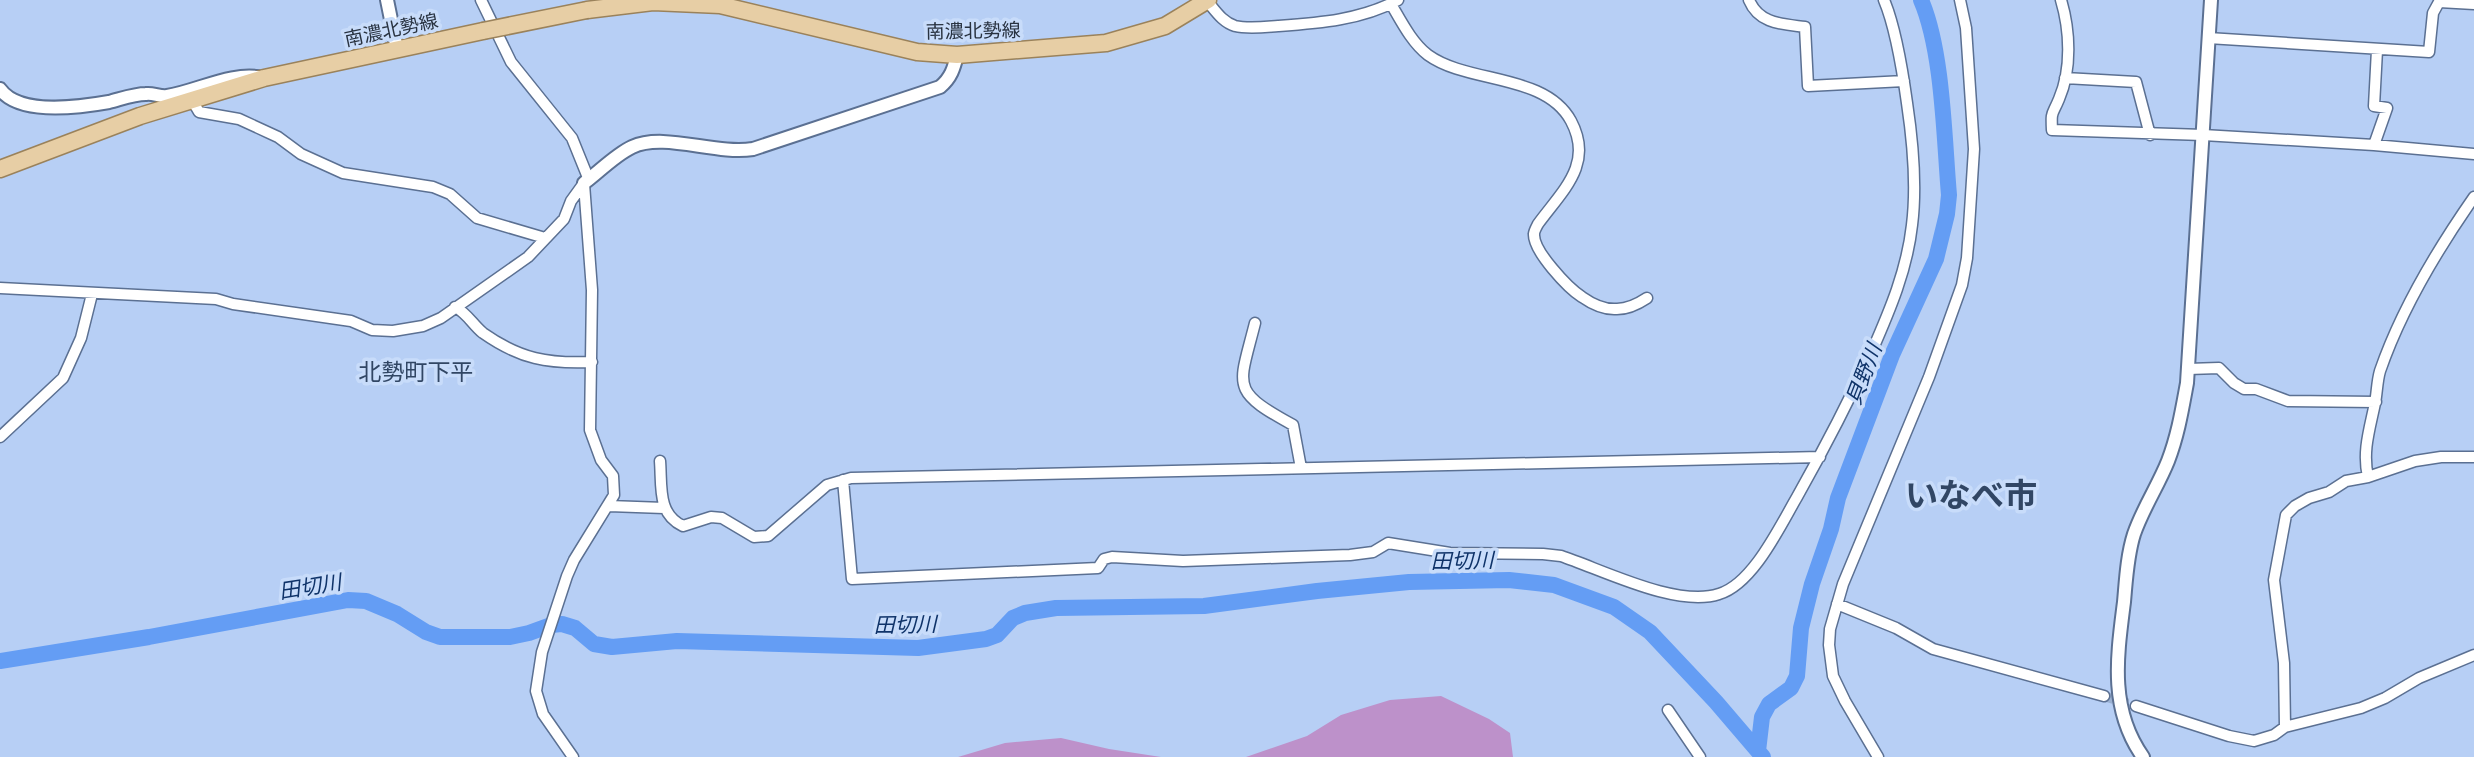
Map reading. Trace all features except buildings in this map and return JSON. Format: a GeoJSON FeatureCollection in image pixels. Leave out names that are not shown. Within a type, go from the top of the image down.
{"type":"FeatureCollection","features":[{"type":"Feature","properties":{"kind":"main road","name":"南濃北勢線"},"geometry":{"type":"LineString","coordinates":[[0,169],[107,128],[264,78],[587,10],[653,2],[720,5],[917,52],[957,55],[1106,43],[1165,26],[1207,1]]}},
{"type":"Feature","properties":{"kind":"street"},"geometry":{"type":"LineString","coordinates":[[387,0],[397,49]]}},
{"type":"Feature","properties":{"kind":"street"},"geometry":{"type":"LineString","coordinates":[[481,0],[511,62],[572,138],[586,181],[592,290],[590,430],[601,460],[613,476],[614,495],[567,576],[542,652],[536,691],[538,704],[552,731],[573,757]]}},
{"type":"Feature","properties":{"kind":"street"},"geometry":{"type":"LineString","coordinates":[[1749,0],[1759,16],[1805,27],[1808,86],[1904,81]]}},
{"type":"Feature","properties":{"kind":"street"},"geometry":{"type":"LineString","coordinates":[[843,480],[852,579],[1098,568],[1104,559],[1112,557],[1183,561],[1350,555],[1373,552],[1388,543],[1450,553],[1561,556],[1669,593],[1696,598],[1730,589],[1746,575],[1775,535],[1820,457],[1849,401],[1892,305],[1906,260],[1915,198],[1912,136],[1904,81],[1884,0]]}},
{"type":"Feature","properties":{"kind":"street"},"geometry":{"type":"LineString","coordinates":[[1878,757],[1833,676],[1830,629],[1843,584],[1929,377],[1962,285],[1967,258],[1974,149],[1966,28],[1960,0]]}},
{"type":"Feature","properties":{"kind":"street"},"geometry":{"type":"LineString","coordinates":[[2061,0],[2068,37],[2065,78],[2059,99],[2051,111],[2052,130],[2203,135],[2474,154]]}},
{"type":"Feature","properties":{"kind":"street"},"geometry":{"type":"LineString","coordinates":[[2143,757],[2133,743],[2124,722],[2118,696],[2117,657],[2133,536],[2179,429],[2188,369],[2211,0]]}},
{"type":"Feature","properties":{"kind":"street"},"geometry":{"type":"LineString","coordinates":[[1207,1],[1223,20],[1234,26],[1251,27],[1312,24],[1352,18],[1394,2],[1414,40],[1427,55],[1445,64],[1542,94],[1557,103],[1576,130],[1581,154],[1578,166],[1534,232],[1536,246],[1545,260],[1579,296],[1599,306],[1617,310],[1634,306],[1647,298]]}},
{"type":"Feature","properties":{"kind":"street"},"geometry":{"type":"LineString","coordinates":[[2208,38],[2428,52],[2433,13],[2440,2],[2474,4]]}},
{"type":"Feature","properties":{"kind":"street"},"geometry":{"type":"LineString","coordinates":[[2374,145],[2387,108],[2374,106],[2377,50]]}},
{"type":"Feature","properties":{"kind":"street"},"geometry":{"type":"LineString","coordinates":[[0,288],[216,299],[233,304],[351,321],[372,330],[393,331],[423,326],[441,318],[528,257],[564,219],[571,201],[586,181],[630,147],[661,142],[728,151],[753,149],[940,87],[952,72],[957,55]]}},
{"type":"Feature","properties":{"kind":"street"},"geometry":{"type":"LineString","coordinates":[[0,89],[25,105],[52,108],[104,103],[147,93],[165,96],[245,75],[264,78]]}},
{"type":"Feature","properties":{"kind":"street"},"geometry":{"type":"LineString","coordinates":[[2065,78],[2136,82],[2150,135]]}},
{"type":"Feature","properties":{"kind":"street"},"geometry":{"type":"LineString","coordinates":[[192,100],[199,112],[239,119],[278,137],[301,154],[343,173],[433,187],[450,194],[477,218],[545,238]]}},
{"type":"Feature","properties":{"kind":"street"},"geometry":{"type":"LineString","coordinates":[[2368,477],[2365,443],[2376,402],[2379,373],[2437,254],[2474,197]]}},
{"type":"Feature","properties":{"kind":"street"},"geometry":{"type":"LineString","coordinates":[[0,437],[63,378],[81,338],[92,294]]}},
{"type":"Feature","properties":{"kind":"street"},"geometry":{"type":"LineString","coordinates":[[455,307],[480,330],[502,345],[531,358],[567,364],[592,362]]}},
{"type":"Feature","properties":{"kind":"street"},"geometry":{"type":"LineString","coordinates":[[1255,323],[1241,379],[1244,392],[1293,425],[1301,468]]}},
{"type":"Feature","properties":{"kind":"street"},"geometry":{"type":"LineString","coordinates":[[2188,369],[2218,368],[2234,383],[2288,401],[2376,402]]}},
{"type":"Feature","properties":{"kind":"street"},"geometry":{"type":"LineString","coordinates":[[660,461],[664,508],[671,520],[683,526],[710,517],[722,518],[754,537],[768,536],[827,485],[843,480],[1820,457]]}},
{"type":"Feature","properties":{"kind":"street"},"geometry":{"type":"LineString","coordinates":[[2285,727],[2284,663],[2274,580],[2286,515],[2309,498],[2329,492],[2346,481],[2368,477],[2415,461],[2441,457],[2474,457]]}},
{"type":"Feature","properties":{"kind":"street"},"geometry":{"type":"LineString","coordinates":[[609,506],[664,508]]}},
{"type":"Feature","properties":{"kind":"street"},"geometry":{"type":"LineString","coordinates":[[1837,604],[1896,628],[1933,649],[2104,696]]}},
{"type":"Feature","properties":{"kind":"street"},"geometry":{"type":"LineString","coordinates":[[2136,706],[2254,741],[2274,735],[2285,727],[2361,708],[2385,698],[2419,678],[2474,655]]}},
{"type":"Feature","properties":{"kind":"street"},"geometry":{"type":"LineString","coordinates":[[1668,710],[1700,757]]}},
{"type":"Feature","properties":{"kind":"shaded area"},"geometry":{"type":"Polygon","coordinates":[[[1441,696],[1489,719],[1510,733],[1513,757],[1246,757],[1307,736],[1341,715],[1390,700],[1441,696]]]}},
{"type":"Feature","properties":{"kind":"shaded area"},"geometry":{"type":"Polygon","coordinates":[[[1061,738],[1161,757],[958,757],[1005,743],[1061,738]]]}},
{"type":"Feature","properties":{"kind":"waterway","name":"貝野川"},"geometry":{"type":"LineString","coordinates":[[1758,751],[1762,717],[1769,704],[1791,688],[1797,676],[1801,628],[1838,498],[1892,355],[1936,259],[1947,214],[1949,195],[1938,69],[1921,0]]}},
{"type":"Feature","properties":{"kind":"waterway","name":"田切川"},"geometry":{"type":"LineString","coordinates":[[0,661],[348,600],[366,601],[440,637],[510,637],[562,624],[575,628],[594,644],[612,647],[677,641],[918,648],[986,639],[997,635],[1013,618],[1025,613],[1056,608],[1204,606],[1409,582],[1509,580],[1554,585],[1614,607],[1650,632],[1763,757]]}},
{"type":"Feature","properties":{"kind":"tunnel"},"geometry":{"type":"LineString","coordinates":[[2104,696],[2136,706]]}},
{"type":"Feature","properties":{"kind":"district","name":"北勢町下平"},"geometry":{"type":"Point","coordinates":[416,371]}},
{"type":"Feature","properties":{"kind":"district","name":"いなべ市"},"geometry":{"type":"Point","coordinates":[1971,494]}}]}
